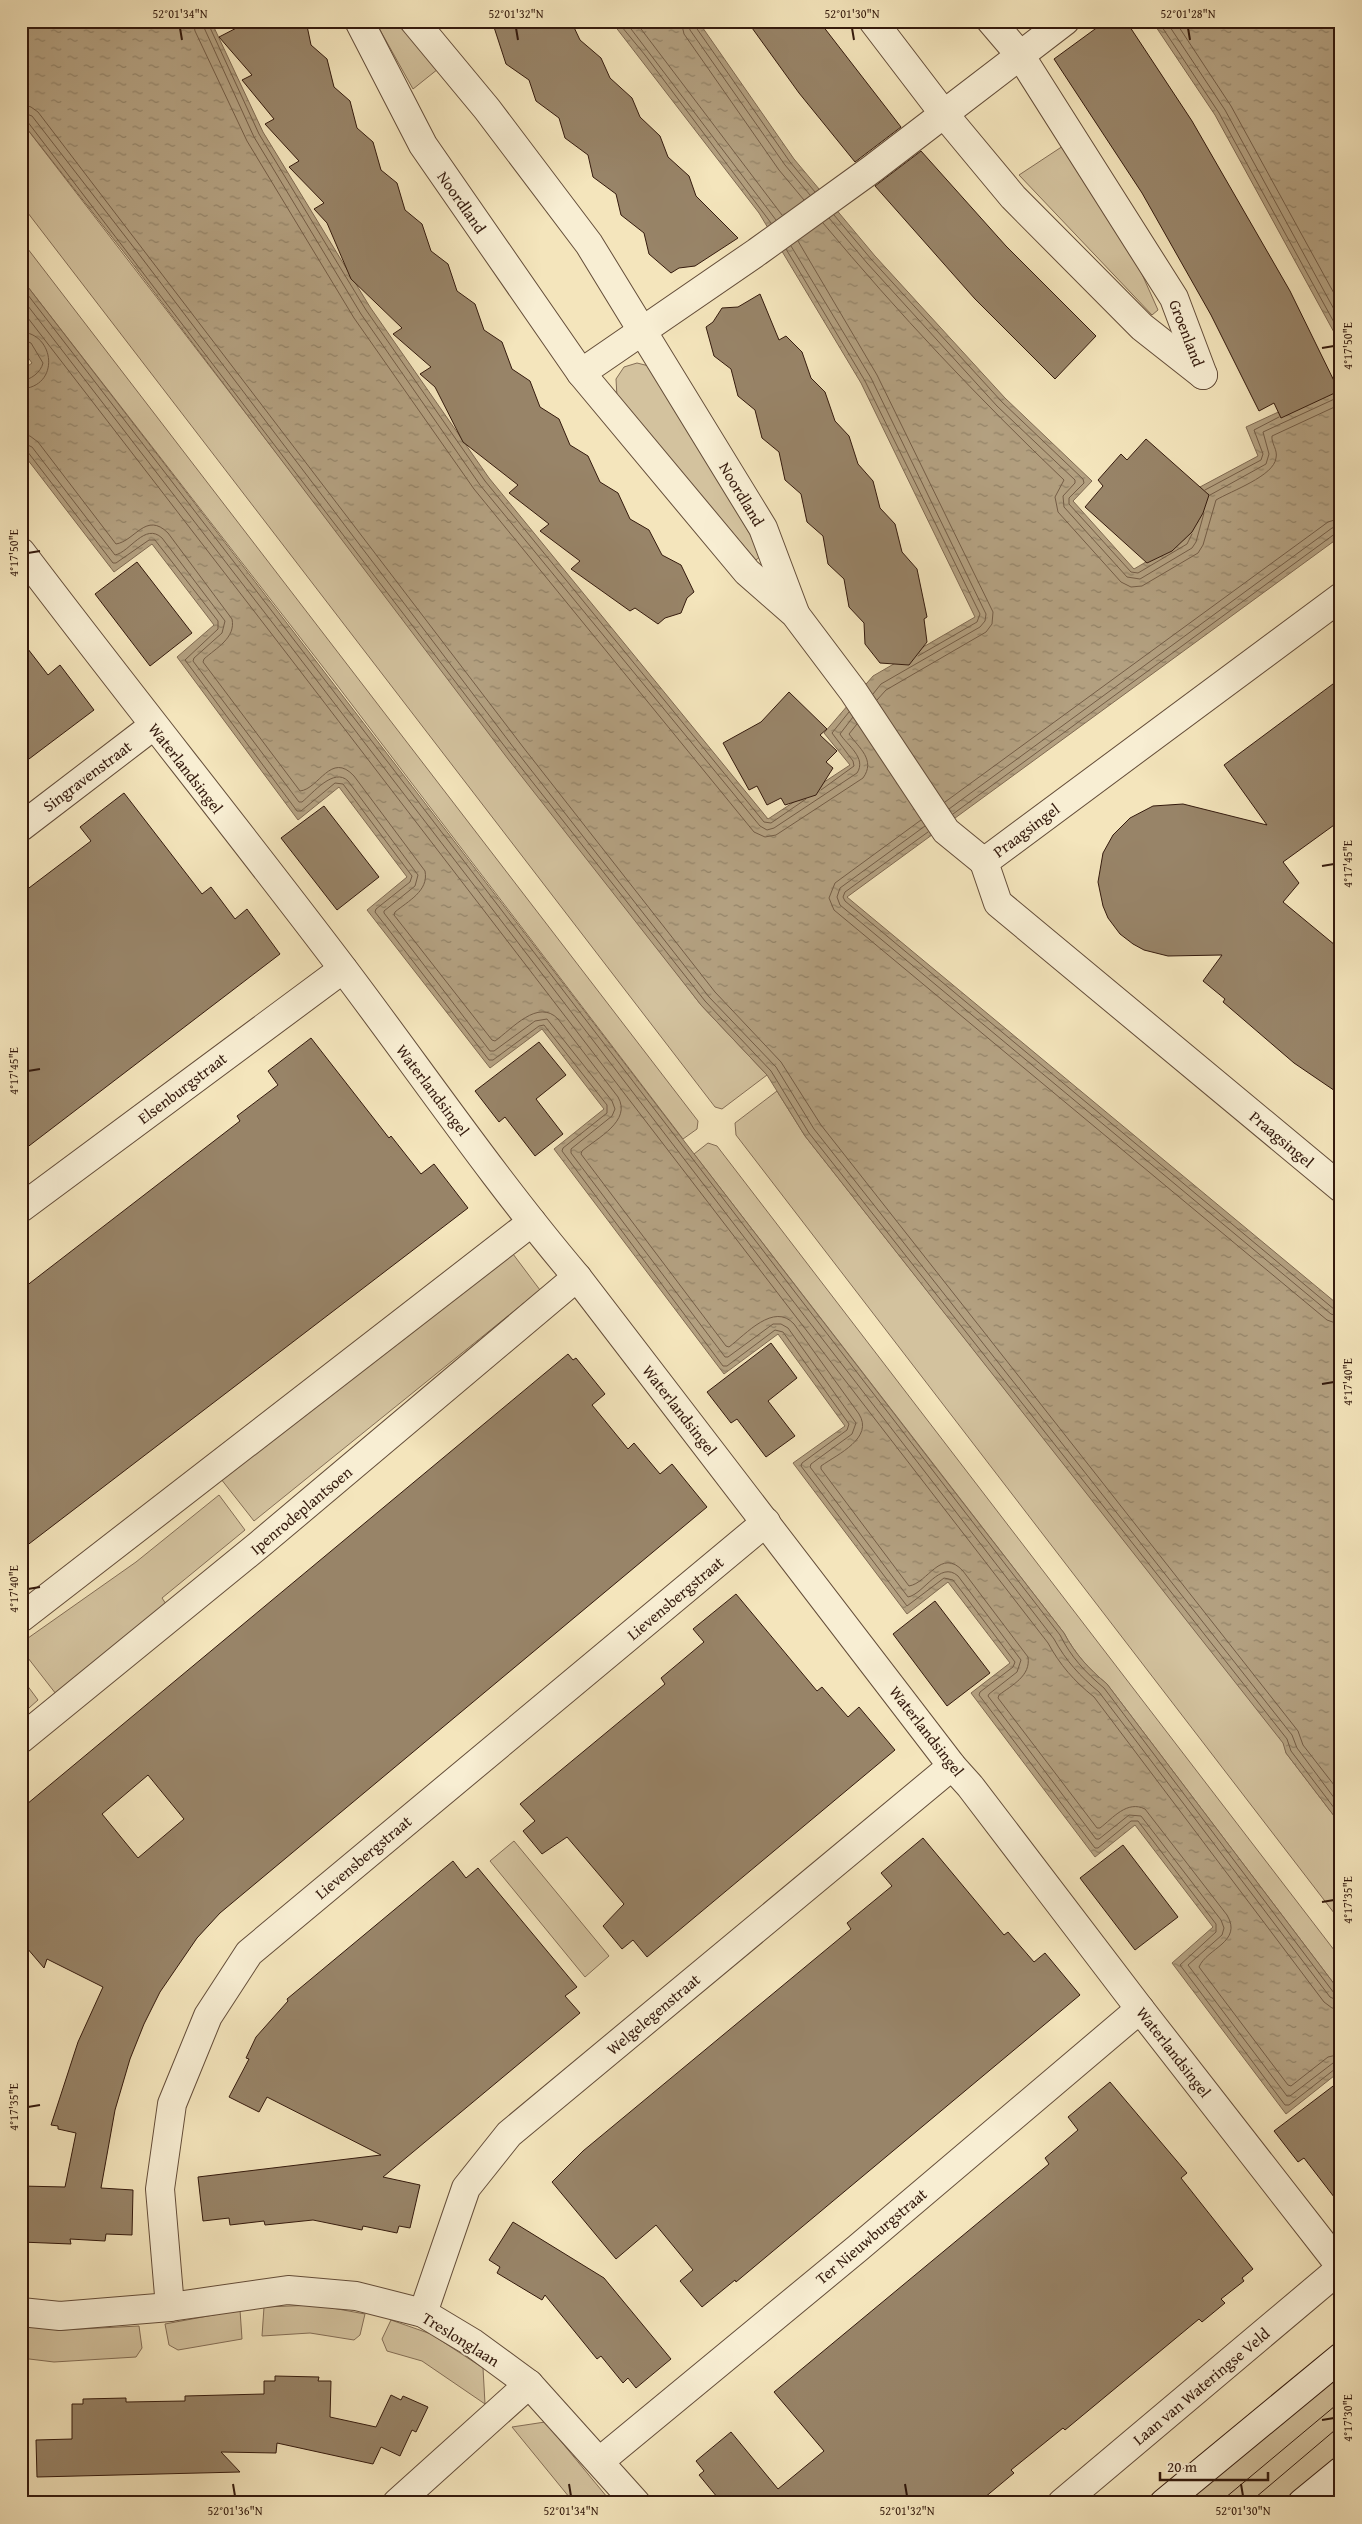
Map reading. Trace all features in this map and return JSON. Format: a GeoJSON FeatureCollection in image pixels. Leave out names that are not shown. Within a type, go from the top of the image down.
{"type":"FeatureCollection","features":[{"type":"Feature","properties":{"kind":"street","name":"Noordland"},"geometry":{"type":"LineString","coordinates":[[359,21],[423,145],[581,372],[747,572],[795,614],[853,691],[946,831],[984,862]]}},
{"type":"Feature","properties":{"kind":"street","name":"Noordland"},"geometry":{"type":"LineString","coordinates":[[414,21],[487,109],[589,244],[763,528],[795,614]]}},
{"type":"Feature","properties":{"kind":"street","name":"Groenland"},"geometry":{"type":"LineString","coordinates":[[873,21],[944,114],[1013,197],[1135,320],[1203,375],[1174,298],[1020,55],[991,21]]}},
{"type":"Feature","properties":{"kind":"street"},"geometry":{"type":"LineString","coordinates":[[581,372],[757,252],[872,169],[1065,21]]}},
{"type":"Feature","properties":{"kind":"street","name":"Waterlandsingel"},"geometry":{"type":"LineString","coordinates":[[21,552],[153,726],[343,969],[532,1222],[577,1277],[952,1766],[970,1786],[1341,2268]]}},
{"type":"Feature","properties":{"kind":"street","name":"Praagsingel"},"geometry":{"type":"LineString","coordinates":[[1341,597],[984,862],[998,903],[1341,1188]]}},
{"type":"Feature","properties":{"kind":"street","name":"Singravenstraat"},"geometry":{"type":"LineString","coordinates":[[21,827],[153,726]]}},
{"type":"Feature","properties":{"kind":"street","name":"Elsenburgstraat"},"geometry":{"type":"LineString","coordinates":[[21,1208],[343,969]]}},
{"type":"Feature","properties":{"kind":"street"},"geometry":{"type":"LineString","coordinates":[[21,1618],[532,1222]]}},
{"type":"Feature","properties":{"kind":"street","name":"Ipenrodeplantsoen"},"geometry":{"type":"LineString","coordinates":[[21,1739],[253,1550],[577,1277]]}},
{"type":"Feature","properties":{"kind":"street","name":"Lievensbergstraat"},"geometry":{"type":"LineString","coordinates":[[170,2307],[160,2188],[172,2104],[208,2016],[250,1953],[766,1522]]}},
{"type":"Feature","properties":{"kind":"street","name":"Welgelegenstraat"},"geometry":{"type":"LineString","coordinates":[[423,2313],[466,2188],[509,2134],[952,1766]]}},
{"type":"Feature","properties":{"kind":"street","name":"Ter Nieuwburgstraat"},"geometry":{"type":"LineString","coordinates":[[600,2461],[858,2248],[1140,2009]]}},
{"type":"Feature","properties":{"kind":"street","name":"Laan van Wateringse Veld"},"geometry":{"type":"LineString","coordinates":[[1062,2503],[1341,2268]]}},
{"type":"Feature","properties":{"kind":"street","name":"Treslonglaan"},"geometry":{"type":"LineString","coordinates":[[21,2312],[60,2316],[170,2307],[288,2290],[356,2296],[423,2313],[473,2343],[529,2384],[636,2503]]}},
{"type":"Feature","properties":{"kind":"street"},"geometry":{"type":"LineString","coordinates":[[1164,2503],[1341,2356]]}},
{"type":"Feature","properties":{"kind":"street"},"geometry":{"type":"LineString","coordinates":[[397,2503],[529,2384]]}},
{"type":"Feature","properties":{"kind":"street"},"geometry":{"type":"LineString","coordinates":[[1302,2503],[1341,2471]]}},
{"type":"Feature","properties":{"kind":"shaded area"},"geometry":{"type":"Polygon","coordinates":[[[375,21],[396,21],[438,69],[413,89],[375,21]]]}},
{"type":"Feature","properties":{"kind":"shaded area"},"geometry":{"type":"Polygon","coordinates":[[[21,121],[701,1005],[767,1075],[722,1109],[715,1107],[21,204],[21,121]]]}},
{"type":"Feature","properties":{"kind":"shaded area"},"geometry":{"type":"Polygon","coordinates":[[[1063,146],[1137,263],[1158,310],[1152,315],[1019,175],[1063,146]]]}},
{"type":"Feature","properties":{"kind":"shaded area"},"geometry":{"type":"Polygon","coordinates":[[[21,240],[698,1121],[697,1129],[683,1139],[337,685],[21,278],[21,240]]]}},
{"type":"Feature","properties":{"kind":"shaded area"},"geometry":{"type":"Polygon","coordinates":[[[637,363],[653,367],[762,555],[756,560],[617,397],[616,379],[624,367],[637,363]]]}},
{"type":"Feature","properties":{"kind":"shaded area"},"geometry":{"type":"Polygon","coordinates":[[[777,1091],[805,1136],[1284,1743],[1286,1753],[1341,1825],[1341,1922],[736,1135],[735,1123],[777,1091]]]}},
{"type":"Feature","properties":{"kind":"shaded area"},"geometry":{"type":"Polygon","coordinates":[[[708,1143],[717,1146],[1341,1959],[1341,1993],[1107,1684],[1088,1667],[1064,1633],[694,1154],[708,1143]]]}},
{"type":"Feature","properties":{"kind":"shaded area"},"geometry":{"type":"Polygon","coordinates":[[[513,1254],[540,1290],[254,1521],[221,1479],[513,1254]]]}},
{"type":"Feature","properties":{"kind":"shaded area"},"geometry":{"type":"Polygon","coordinates":[[[219,1495],[245,1530],[162,1598],[166,1604],[56,1694],[21,1649],[21,1643],[136,1562],[219,1495]]]}},
{"type":"Feature","properties":{"kind":"shaded area"},"geometry":{"type":"Polygon","coordinates":[[[21,1677],[38,1700],[21,1715],[21,1677]]]}},
{"type":"Feature","properties":{"kind":"shaded area"},"geometry":{"type":"Polygon","coordinates":[[[514,1841],[609,1956],[585,1977],[490,1861],[514,1841]]]}},
{"type":"Feature","properties":{"kind":"shaded area"},"geometry":{"type":"Polygon","coordinates":[[[316,2305],[365,2314],[360,2335],[354,2340],[310,2333],[262,2336],[264,2307],[316,2305]]]}},
{"type":"Feature","properties":{"kind":"shaded area"},"geometry":{"type":"Polygon","coordinates":[[[240,2310],[242,2339],[178,2350],[169,2345],[165,2324],[240,2310]]]}},
{"type":"Feature","properties":{"kind":"shaded area"},"geometry":{"type":"Polygon","coordinates":[[[391,2320],[431,2334],[483,2368],[485,2404],[422,2361],[387,2351],[382,2339],[391,2320]]]}},
{"type":"Feature","properties":{"kind":"shaded area"},"geometry":{"type":"Polygon","coordinates":[[[21,2326],[60,2330],[139,2326],[142,2348],[136,2357],[54,2362],[21,2358],[21,2326]]]}},
{"type":"Feature","properties":{"kind":"shaded area"},"geometry":{"type":"Polygon","coordinates":[[[1341,2368],[1341,2457],[1285,2503],[1181,2503],[1341,2368]]]}},
{"type":"Feature","properties":{"kind":"shaded area"},"geometry":{"type":"Polygon","coordinates":[[[545,2422],[612,2503],[574,2503],[512,2427],[545,2422]]]}},
{"type":"Feature","properties":{"kind":"shaded area"},"geometry":{"type":"Polygon","coordinates":[[[1341,2482],[1339,2503],[1316,2503],[1341,2482]]]}},
{"type":"Feature","properties":{"kind":"water"},"geometry":{"type":"Polygon","coordinates":[[[21,21],[211,21],[263,132],[370,307],[489,478],[768,819],[850,765],[824,733],[873,676],[975,617],[861,383],[759,213],[611,21],[698,21],[794,159],[875,256],[1005,398],[1092,481],[1073,501],[1134,569],[1185,539],[1200,487],[1258,456],[1246,427],[1341,383],[1341,536],[847,897],[1341,1307],[1341,1825],[1286,1753],[1283,1743],[805,1136],[767,1075],[701,1005],[508,759],[126,255],[21,121],[21,21]]]}},
{"type":"Feature","properties":{"kind":"water"},"geometry":{"type":"Polygon","coordinates":[[[1152,21],[1341,21],[1341,345],[1215,115],[1152,21]]]}},
{"type":"Feature","properties":{"kind":"water"},"geometry":{"type":"Polygon","coordinates":[[[21,278],[1064,1633],[1088,1667],[1107,1684],[1341,1993],[1341,2074],[1339,2072],[1286,2114],[1172,1963],[1213,1927],[1135,1825],[1095,1857],[971,1693],[1010,1663],[948,1582],[907,1614],[793,1463],[845,1426],[778,1334],[724,1374],[554,1149],[604,1109],[542,1029],[490,1068],[367,910],[407,877],[339,787],[298,820],[177,657],[214,625],[152,544],[114,572],[21,451],[21,371],[32,363],[21,348],[21,278]]]}},
{"type":"Feature","properties":{"kind":"building"},"geometry":{"type":"Polygon","coordinates":[[[250,21],[306,21],[311,45],[327,59],[334,87],[350,101],[357,128],[373,142],[381,170],[397,183],[405,210],[422,224],[431,251],[448,264],[457,291],[475,304],[484,330],[502,342],[512,369],[530,381],[540,407],[559,419],[570,445],[588,456],[600,482],[618,493],[630,519],[649,530],[662,555],[681,565],[694,592],[687,598],[681,613],[665,618],[658,624],[635,608],[630,611],[571,569],[580,561],[540,531],[549,524],[509,493],[518,485],[463,442],[435,387],[420,374],[431,367],[393,334],[402,328],[351,279],[327,223],[314,209],[324,203],[289,167],[299,161],[265,124],[274,119],[242,80],[252,75],[219,37],[250,21]]]}},
{"type":"Feature","properties":{"kind":"building"},"geometry":{"type":"Polygon","coordinates":[[[492,21],[571,21],[580,40],[601,58],[610,78],[632,98],[640,117],[660,136],[668,157],[689,176],[696,196],[738,238],[695,266],[679,268],[671,273],[649,254],[644,233],[621,215],[616,194],[593,177],[588,155],[565,138],[559,118],[536,101],[529,80],[506,64],[492,21]]]}},
{"type":"Feature","properties":{"kind":"building"},"geometry":{"type":"Polygon","coordinates":[[[747,21],[819,21],[901,127],[855,162],[799,93],[747,21]]]}},
{"type":"Feature","properties":{"kind":"building"},"geometry":{"type":"Polygon","coordinates":[[[1106,21],[1126,21],[1192,121],[1290,291],[1339,391],[1281,418],[1274,403],[1259,411],[1211,315],[1142,193],[1054,59],[1106,21]]]}},
{"type":"Feature","properties":{"kind":"building"},"geometry":{"type":"Polygon","coordinates":[[[921,151],[1006,246],[1096,336],[1055,379],[975,299],[875,186],[921,151]]]}},
{"type":"Feature","properties":{"kind":"building"},"geometry":{"type":"Polygon","coordinates":[[[760,294],[779,340],[786,336],[802,352],[811,378],[825,392],[835,421],[849,436],[858,464],[873,481],[880,508],[895,524],[902,552],[917,569],[927,617],[924,619],[927,642],[909,665],[880,663],[865,644],[864,623],[849,607],[844,579],[828,564],[823,536],[807,522],[801,494],[785,480],[779,452],[762,438],[755,410],[738,396],[731,369],[714,356],[706,327],[713,322],[722,308],[738,307],[760,294]]]}},
{"type":"Feature","properties":{"kind":"building"},"geometry":{"type":"Polygon","coordinates":[[[1146,439],[1209,495],[1203,513],[1192,532],[1172,551],[1147,563],[1085,507],[1103,486],[1098,480],[1121,454],[1127,460],[1146,439]]]}},
{"type":"Feature","properties":{"kind":"building"},"geometry":{"type":"Polygon","coordinates":[[[137,562],[192,633],[150,666],[95,594],[137,562]]]}},
{"type":"Feature","properties":{"kind":"building"},"geometry":{"type":"Polygon","coordinates":[[[21,640],[48,675],[60,665],[94,710],[21,765],[21,640]]]}},
{"type":"Feature","properties":{"kind":"building"},"geometry":{"type":"Polygon","coordinates":[[[1341,678],[1341,820],[1283,862],[1299,883],[1283,902],[1341,950],[1341,1095],[1294,1063],[1223,1002],[1225,999],[1203,981],[1222,955],[1168,956],[1144,950],[1133,944],[1120,934],[1108,918],[1103,906],[1098,882],[1103,853],[1113,835],[1130,818],[1153,806],[1183,804],[1267,825],[1224,765],[1341,678]]]}},
{"type":"Feature","properties":{"kind":"building"},"geometry":{"type":"Polygon","coordinates":[[[789,692],[827,729],[820,735],[837,751],[826,762],[833,768],[816,795],[785,805],[781,798],[767,805],[757,786],[749,790],[723,743],[761,722],[789,692]]]}},
{"type":"Feature","properties":{"kind":"building"},"geometry":{"type":"Polygon","coordinates":[[[124,793],[202,894],[211,887],[235,919],[247,909],[280,954],[21,1152],[21,894],[91,841],[80,827],[124,793]]]}},
{"type":"Feature","properties":{"kind":"building"},"geometry":{"type":"Polygon","coordinates":[[[324,806],[379,877],[337,910],[281,838],[324,806]]]}},
{"type":"Feature","properties":{"kind":"building"},"geometry":{"type":"Polygon","coordinates":[[[311,1038],[389,1138],[391,1136],[421,1174],[434,1164],[468,1208],[21,1550],[21,1290],[240,1121],[237,1116],[278,1085],[268,1071],[311,1038]]]}},
{"type":"Feature","properties":{"kind":"building"},"geometry":{"type":"Polygon","coordinates":[[[539,1042],[566,1075],[536,1099],[563,1134],[535,1156],[505,1117],[499,1122],[475,1091],[539,1042]]]}},
{"type":"Feature","properties":{"kind":"building"},"geometry":{"type":"Polygon","coordinates":[[[771,1343],[797,1378],[768,1401],[795,1436],[766,1457],[737,1419],[731,1423],[707,1392],[771,1343]]]}},
{"type":"Feature","properties":{"kind":"building"},"geometry":{"type":"Polygon","coordinates":[[[568,1354],[573,1360],[576,1358],[605,1394],[592,1405],[628,1449],[634,1443],[660,1474],[672,1464],[707,1507],[220,1913],[197,1938],[160,1992],[144,2024],[130,2059],[115,2110],[101,2188],[133,2190],[132,2235],[106,2234],[105,2241],[70,2239],[71,2244],[21,2242],[21,2186],[65,2187],[76,2133],[58,2129],[58,2126],[51,2125],[78,2042],[103,1987],[47,1959],[44,1968],[21,1941],[21,1809],[568,1354]],[[148,1775],[102,1814],[138,1858],[184,1819],[148,1775]]]}},
{"type":"Feature","properties":{"kind":"building"},"geometry":{"type":"Polygon","coordinates":[[[736,1594],[817,1691],[822,1687],[848,1717],[859,1707],[895,1750],[647,1957],[633,1940],[622,1949],[603,1926],[624,1904],[567,1837],[542,1854],[523,1831],[535,1821],[520,1804],[665,1684],[661,1678],[704,1642],[693,1629],[736,1594]]]}},
{"type":"Feature","properties":{"kind":"building"},"geometry":{"type":"Polygon","coordinates":[[[935,1601],[990,1673],[947,1706],[893,1634],[935,1601]]]}},
{"type":"Feature","properties":{"kind":"building"},"geometry":{"type":"Polygon","coordinates":[[[923,1838],[1004,1935],[1008,1932],[1034,1962],[1045,1953],[1080,1995],[736,2282],[735,2280],[702,2307],[680,2281],[693,2270],[656,2225],[616,2259],[552,2182],[583,2151],[851,1929],[847,1923],[892,1886],[881,1873],[923,1838]]]}},
{"type":"Feature","properties":{"kind":"building"},"geometry":{"type":"Polygon","coordinates":[[[1123,1845],[1178,1917],[1135,1950],[1080,1878],[1123,1845]]]}},
{"type":"Feature","properties":{"kind":"building"},"geometry":{"type":"Polygon","coordinates":[[[453,1861],[466,1878],[478,1868],[577,1987],[565,1996],[580,2013],[383,2177],[420,2185],[410,2228],[399,2226],[397,2233],[363,2226],[362,2230],[313,2220],[265,2225],[264,2221],[230,2225],[229,2218],[203,2221],[198,2177],[381,2155],[267,2097],[259,2112],[229,2097],[249,2059],[246,2058],[256,2037],[288,2001],[287,1999],[453,1861]]]}},
{"type":"Feature","properties":{"kind":"building"},"geometry":{"type":"Polygon","coordinates":[[[1341,2080],[1341,2206],[1304,2158],[1298,2162],[1274,2131],[1341,2080]]]}},
{"type":"Feature","properties":{"kind":"building"},"geometry":{"type":"Polygon","coordinates":[[[1110,2082],[1187,2173],[1181,2178],[1253,2269],[1242,2278],[1244,2281],[1221,2299],[1225,2303],[1202,2322],[1199,2319],[1065,2430],[1063,2428],[1011,2470],[1014,2473],[978,2503],[722,2503],[699,2475],[704,2471],[696,2461],[731,2432],[778,2489],[824,2451],[774,2392],[1049,2164],[1045,2158],[1078,2130],[1068,2117],[1110,2082]]]}},
{"type":"Feature","properties":{"kind":"building"},"geometry":{"type":"Polygon","coordinates":[[[513,2222],[604,2278],[671,2359],[636,2388],[628,2378],[623,2383],[601,2356],[597,2359],[545,2295],[542,2300],[497,2273],[500,2267],[489,2260],[513,2222]]]}},
{"type":"Feature","properties":{"kind":"building"},"geometry":{"type":"Polygon","coordinates":[[[275,2376],[319,2377],[318,2381],[331,2381],[330,2417],[376,2427],[391,2395],[401,2400],[403,2396],[428,2407],[416,2432],[412,2430],[400,2456],[381,2447],[373,2464],[277,2443],[276,2453],[221,2452],[240,2472],[37,2477],[36,2440],[72,2439],[72,2404],[83,2404],[83,2399],[126,2398],[126,2402],[185,2401],[185,2396],[264,2394],[264,2381],[275,2381],[275,2376]]]}},
{"type":"Feature","properties":{"kind":"tram line"},"geometry":{"type":"LineString","coordinates":[[1219,2503],[1341,2401]]}},
{"type":"Feature","properties":{"kind":"tram line"},"geometry":{"type":"LineString","coordinates":[[1249,2503],[1341,2425]]}}]}
